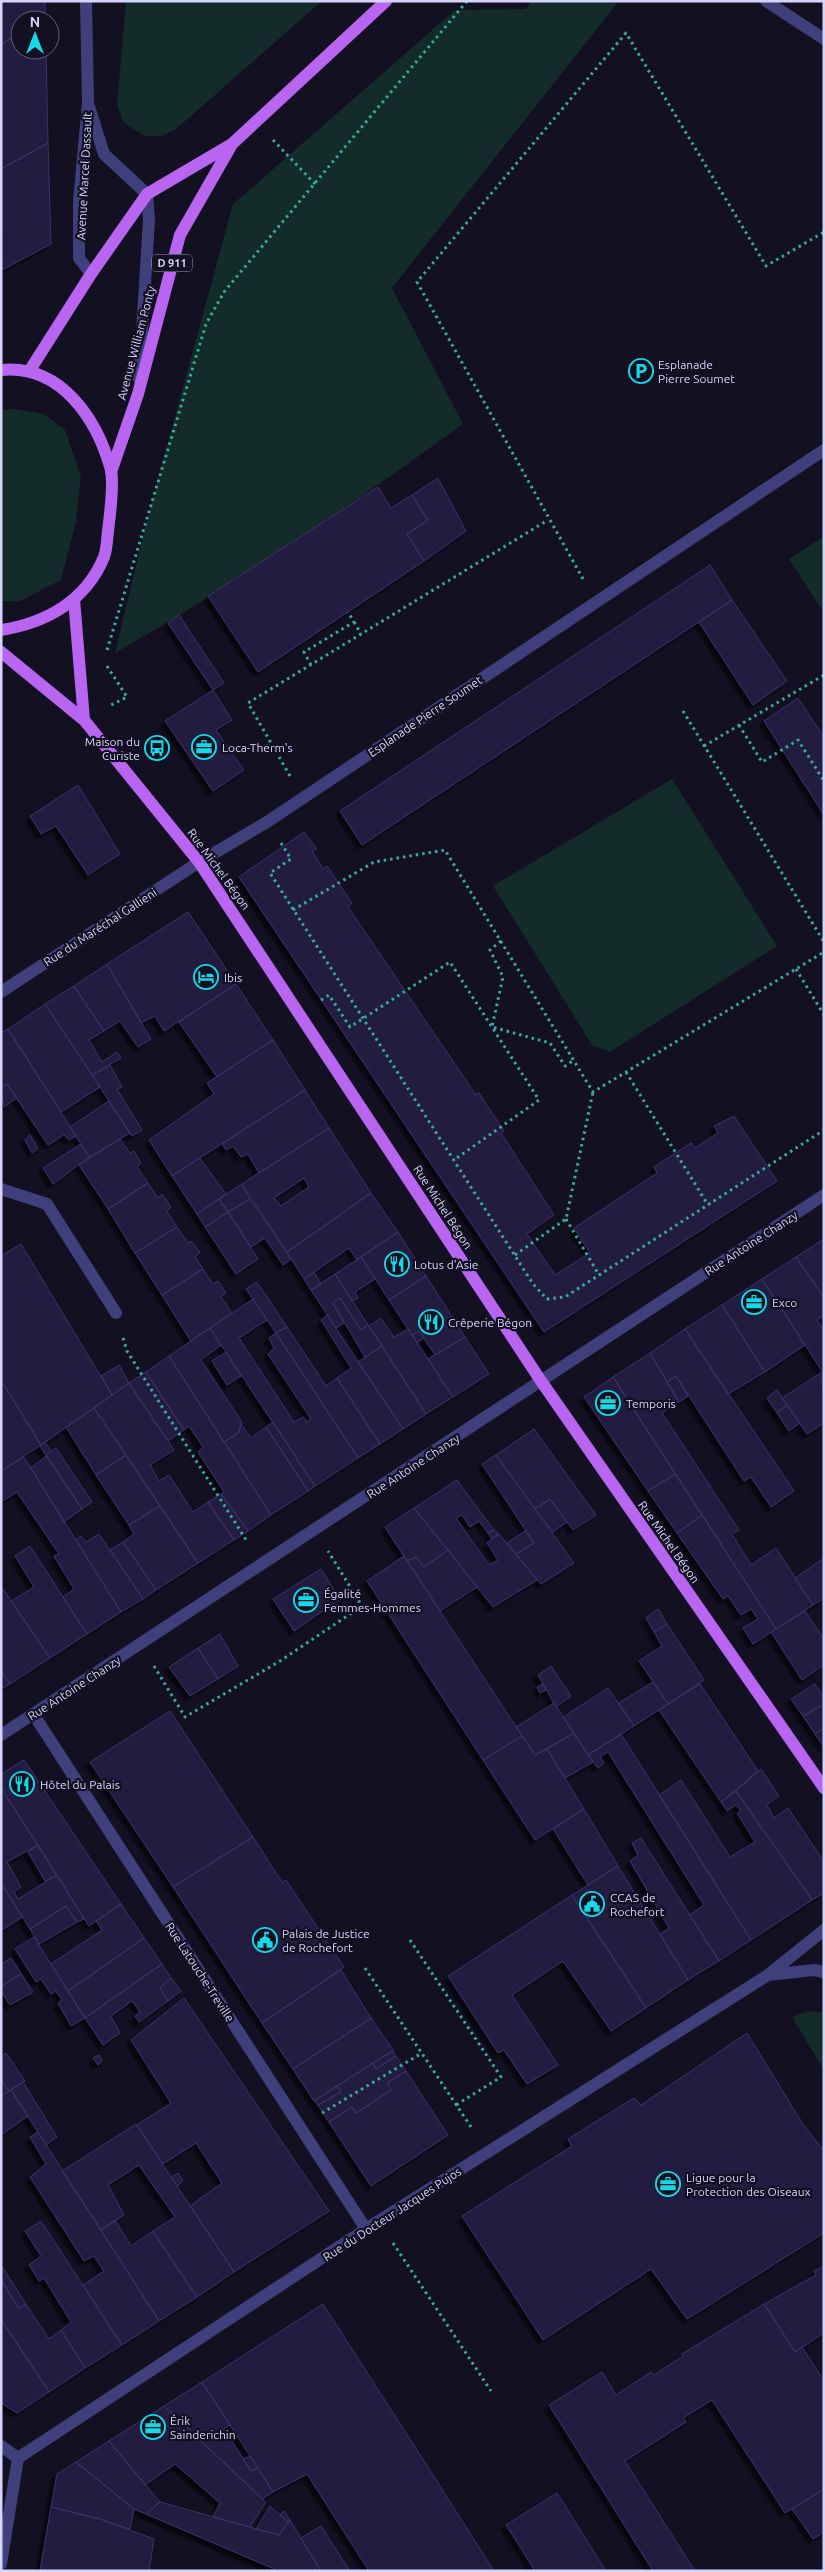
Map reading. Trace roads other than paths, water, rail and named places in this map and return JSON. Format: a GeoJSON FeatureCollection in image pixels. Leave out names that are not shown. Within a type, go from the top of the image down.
{"type":"FeatureCollection","features":[{"type":"Feature","properties":{"kind":"main road","name":"Avenue William Ponty"},"geometry":{"type":"LineString","coordinates":[[30,370],[91,274],[147,194],[232,144],[386,1]]}},
{"type":"Feature","properties":{"kind":"main road","name":"Avenue William Ponty"},"geometry":{"type":"LineString","coordinates":[[111,472],[138,394],[180,235],[232,144]]}},
{"type":"Feature","properties":{"kind":"main road"},"geometry":{"type":"LineString","coordinates":[[1,370],[30,370],[62,387],[75,399],[96,434],[111,472],[110,517],[104,556],[90,582],[74,599],[49,617],[18,627],[1,630]]}},
{"type":"Feature","properties":{"kind":"main road"},"geometry":{"type":"LineString","coordinates":[[74,599],[84,720]]}},
{"type":"Feature","properties":{"kind":"main road","name":"Rue Michel Bégon"},"geometry":{"type":"LineString","coordinates":[[1,652],[84,720],[199,862],[540,1381],[824,1788]]}},
{"type":"Feature","properties":{"kind":"street","name":"Avenue Marcel Dassault"},"geometry":{"type":"LineString","coordinates":[[86,1],[88,103],[79,202],[79,258],[91,274]]}},
{"type":"Feature","properties":{"kind":"street"},"geometry":{"type":"LineString","coordinates":[[766,1],[824,39]]}},
{"type":"Feature","properties":{"kind":"street","name":"Avenue Marcel Dassault"},"geometry":{"type":"LineString","coordinates":[[88,103],[104,154],[147,194]]}},
{"type":"Feature","properties":{"kind":"street","name":"D 911"},"geometry":{"type":"LineString","coordinates":[[138,394],[149,220],[147,194]]}},
{"type":"Feature","properties":{"kind":"street","name":"Esplanade Pierre Soumet"},"geometry":{"type":"LineString","coordinates":[[199,862],[303,798],[824,450]]}},
{"type":"Feature","properties":{"kind":"street","name":"Rue du Maréchal Gallieni"},"geometry":{"type":"LineString","coordinates":[[1,992],[199,862]]}},
{"type":"Feature","properties":{"kind":"street"},"geometry":{"type":"LineString","coordinates":[[1,1190],[47,1204],[116,1313]]}},
{"type":"Feature","properties":{"kind":"street","name":"Rue Antoine Chanzy"},"geometry":{"type":"LineString","coordinates":[[1,1735],[824,1194]]}},
{"type":"Feature","properties":{"kind":"street","name":"Rue Latouche-Treville"},"geometry":{"type":"LineString","coordinates":[[34,1715],[366,2229]]}},
{"type":"Feature","properties":{"kind":"street","name":"Rue du Docteur Jacques Pujos"},"geometry":{"type":"LineString","coordinates":[[18,2458],[366,2229],[768,1975],[824,1930]]}},
{"type":"Feature","properties":{"kind":"street","name":"Rue du Docteur Jacques Pujos"},"geometry":{"type":"LineString","coordinates":[[768,1975],[814,1970],[824,1972]]}},
{"type":"Feature","properties":{"kind":"street"},"geometry":{"type":"LineString","coordinates":[[1,2446],[18,2458],[1,2564]]}},
{"type":"Feature","properties":{"kind":"place","name":"Esplanade Pierre Soumet"},"geometry":{"type":"Point","coordinates":[641,371]}},
{"type":"Feature","properties":{"kind":"place","name":"Loca-Therm's"},"geometry":{"type":"Point","coordinates":[204,747]}},
{"type":"Feature","properties":{"kind":"place","name":"Maison du Curiste"},"geometry":{"type":"Point","coordinates":[157,748]}},
{"type":"Feature","properties":{"kind":"place","name":"Ibis"},"geometry":{"type":"Point","coordinates":[206,977]}},
{"type":"Feature","properties":{"kind":"place","name":"Lotus d'Asie"},"geometry":{"type":"Point","coordinates":[397,1264]}},
{"type":"Feature","properties":{"kind":"place","name":"Exco"},"geometry":{"type":"Point","coordinates":[754,1302]}},
{"type":"Feature","properties":{"kind":"place","name":"Crêperie Bégon"},"geometry":{"type":"Point","coordinates":[431,1322]}},
{"type":"Feature","properties":{"kind":"place","name":"Temporis"},"geometry":{"type":"Point","coordinates":[608,1403]}},
{"type":"Feature","properties":{"kind":"place","name":"Égalité Femmes-Hommes"},"geometry":{"type":"Point","coordinates":[306,1600]}},
{"type":"Feature","properties":{"kind":"place","name":"Hôtel du Palais"},"geometry":{"type":"Point","coordinates":[22,1784]}},
{"type":"Feature","properties":{"kind":"place","name":"CCAS de Rochefort"},"geometry":{"type":"Point","coordinates":[592,1904]}},
{"type":"Feature","properties":{"kind":"place","name":"Palais de Justice de Rochefort"},"geometry":{"type":"Point","coordinates":[265,1940]}},
{"type":"Feature","properties":{"kind":"place","name":"Ligue pour la Protection des Oiseaux"},"geometry":{"type":"Point","coordinates":[668,2184]}},
{"type":"Feature","properties":{"kind":"place","name":"Érik Sainderichin"},"geometry":{"type":"Point","coordinates":[153,2427]}}]}
